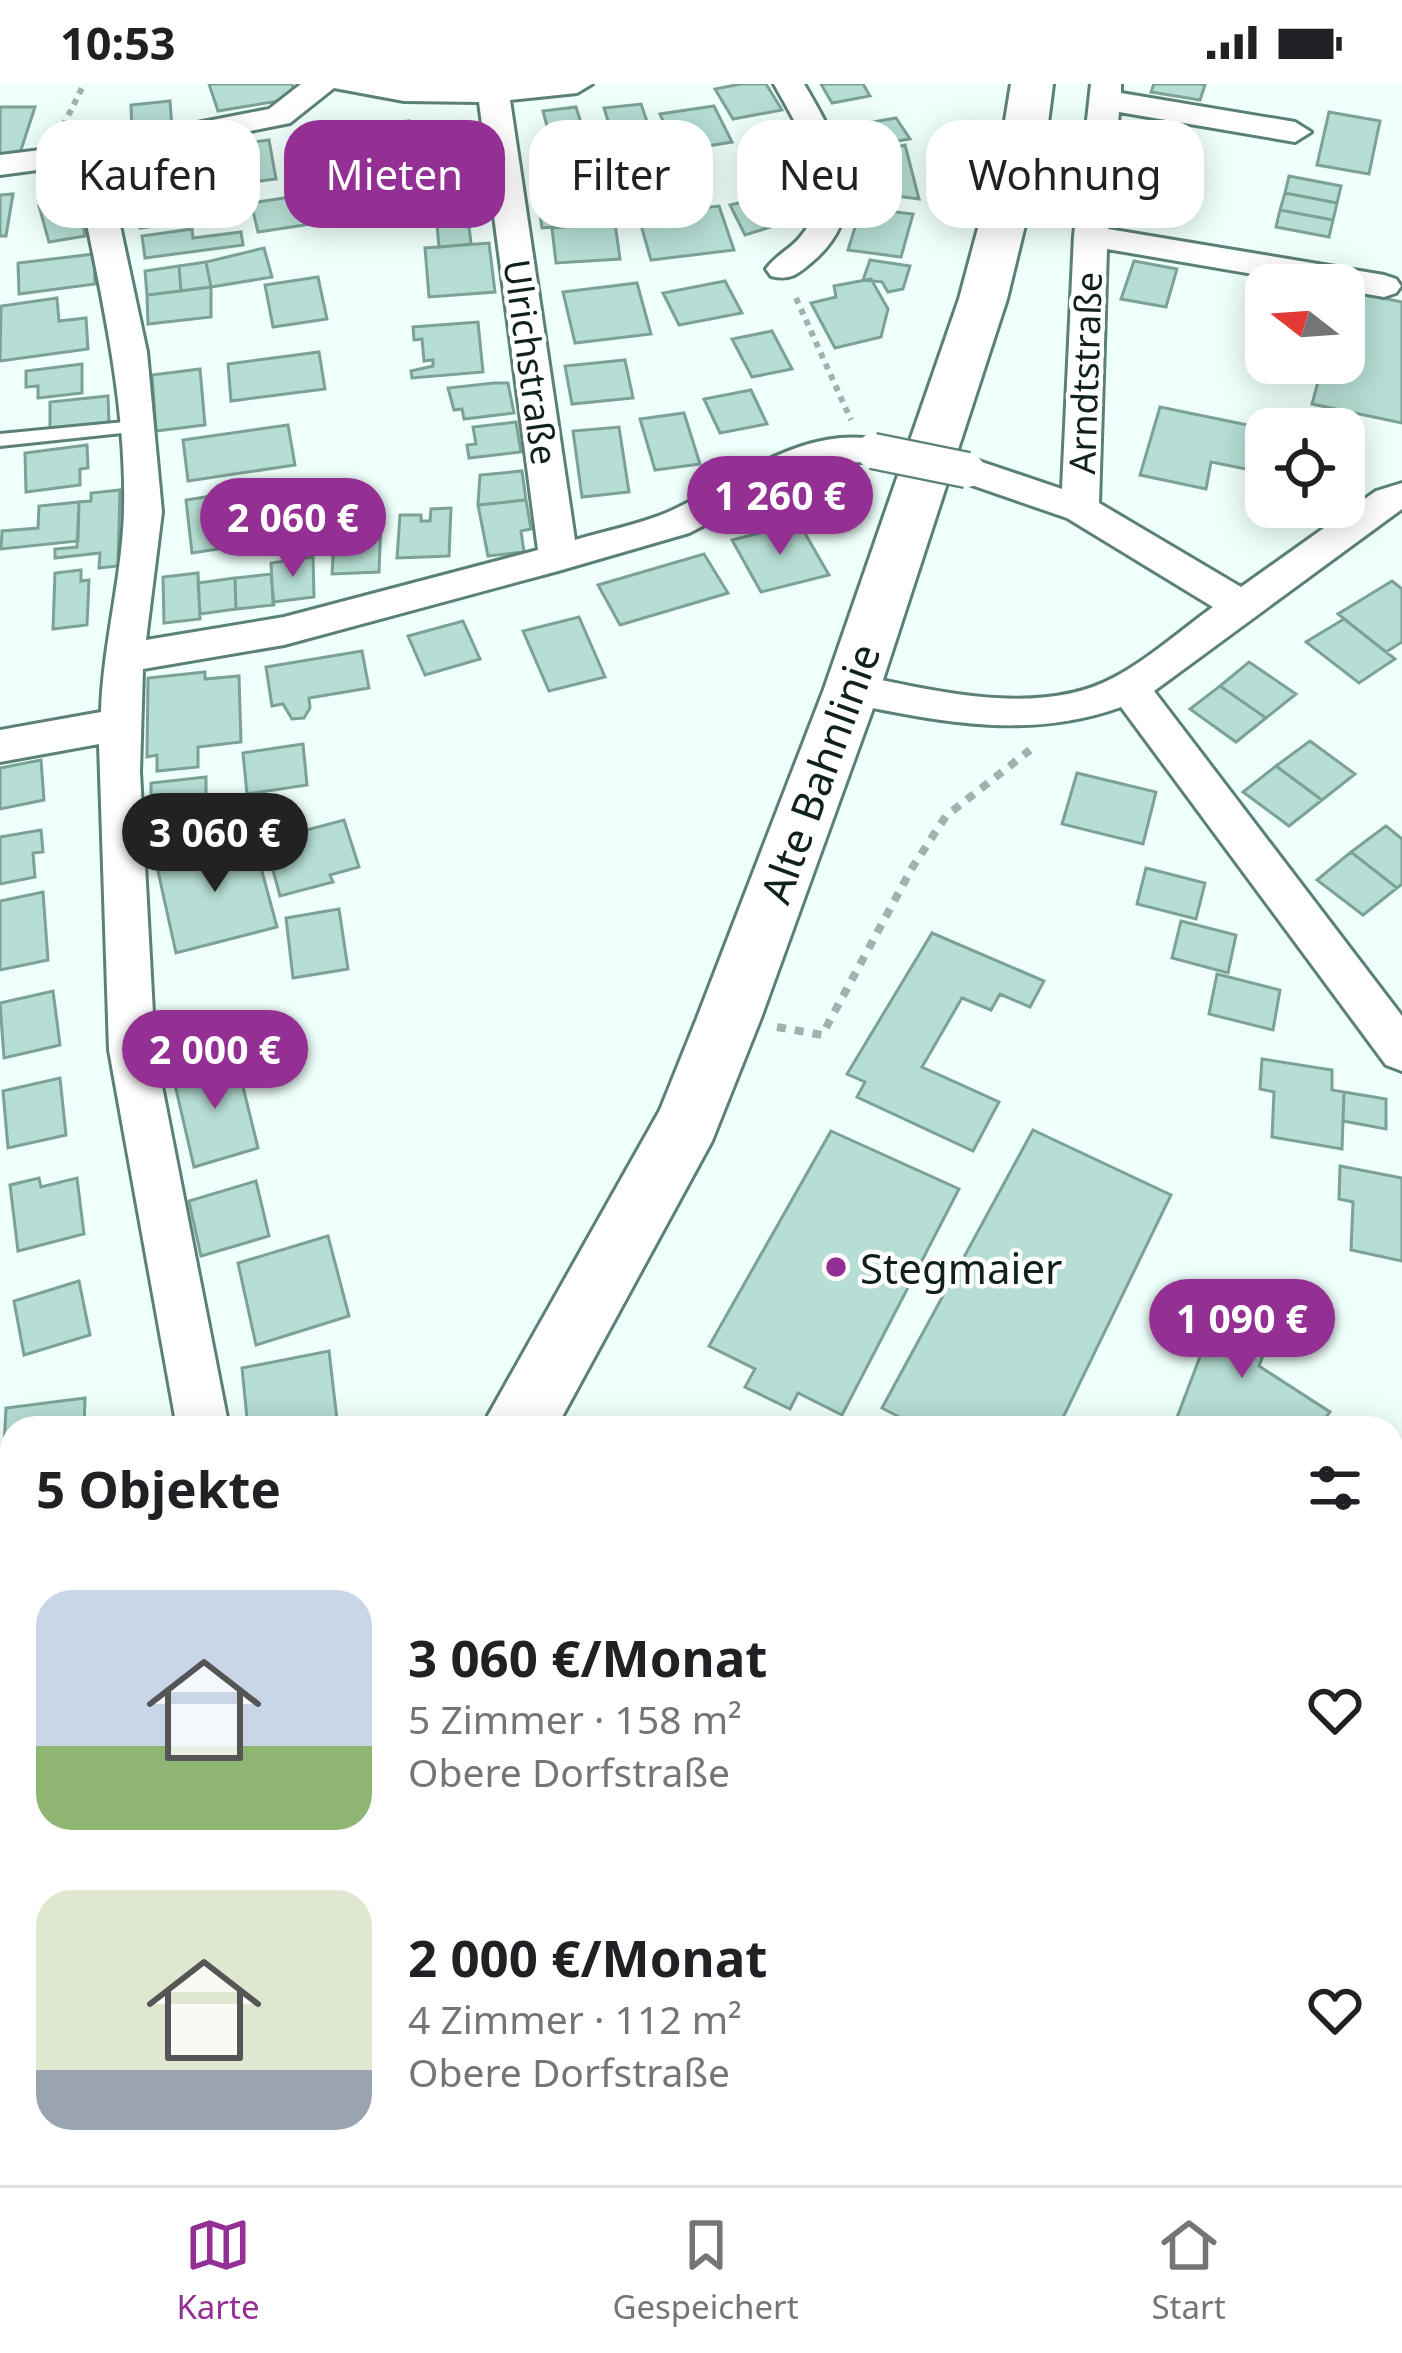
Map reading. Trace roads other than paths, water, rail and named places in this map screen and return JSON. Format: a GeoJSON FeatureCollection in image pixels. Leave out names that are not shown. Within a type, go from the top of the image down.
{"type":"FeatureCollection","features":[{"type":"Feature","properties":{"kind":"street"},"geometry":{"type":"LineString","coordinates":[[259,120],[279,116],[321,84]]}},
{"type":"Feature","properties":{"kind":"street"},"geometry":{"type":"LineString","coordinates":[[346,84],[398,94],[494,94],[576,84]]}},
{"type":"Feature","properties":{"kind":"street"},"geometry":{"type":"LineString","coordinates":[[783,269],[818,236],[835,198],[826,150],[789,84]]}},
{"type":"Feature","properties":{"kind":"street","name":"Alte Bahnlinie"},"geometry":{"type":"LineString","coordinates":[[524,1416],[689,1120],[729,1018],[852,689],[996,257],[1032,84]]}},
{"type":"Feature","properties":{"kind":"street","name":"Arndtstraße"},"geometry":{"type":"LineString","coordinates":[[1081,509],[1091,236],[1106,92],[1295,132]]}},
{"type":"Feature","properties":{"kind":"street","name":"Ulrichstraße"},"geometry":{"type":"LineString","coordinates":[[494,94],[558,558]]}},
{"type":"Feature","properties":{"kind":"street"},"geometry":{"type":"LineString","coordinates":[[0,165],[36,161]]}},
{"type":"Feature","properties":{"kind":"street"},"geometry":{"type":"LineString","coordinates":[[104,228],[129,352],[143,512],[123,658],[119,772],[132,1051],[200,1416]]}},
{"type":"Feature","properties":{"kind":"street","name":"Arndtstraße"},"geometry":{"type":"LineString","coordinates":[[1091,236],[1384,286]]}},
{"type":"Feature","properties":{"kind":"street"},"geometry":{"type":"LineString","coordinates":[[123,658],[284,631],[676,524],[815,452],[863,450],[967,470],[1081,509],[1242,606]]}},
{"type":"Feature","properties":{"kind":"street"},"geometry":{"type":"LineString","coordinates":[[852,689],[980,714],[1083,708],[1129,688],[1389,500],[1402,496]]}},
{"type":"Feature","properties":{"kind":"street"},"geometry":{"type":"LineString","coordinates":[[1129,688],[1402,1051]]}},
{"type":"Feature","properties":{"kind":"street"},"geometry":{"type":"LineString","coordinates":[[0,746],[122,724]]}},
{"type":"Feature","properties":{"kind":"lane"},"geometry":{"type":"LineString","coordinates":[[0,440],[135,427]]}},
{"type":"Feature","properties":{"kind":"place","name":"Stegmaier"},"geometry":{"type":"Point","coordinates":[836,1267]}}]}
